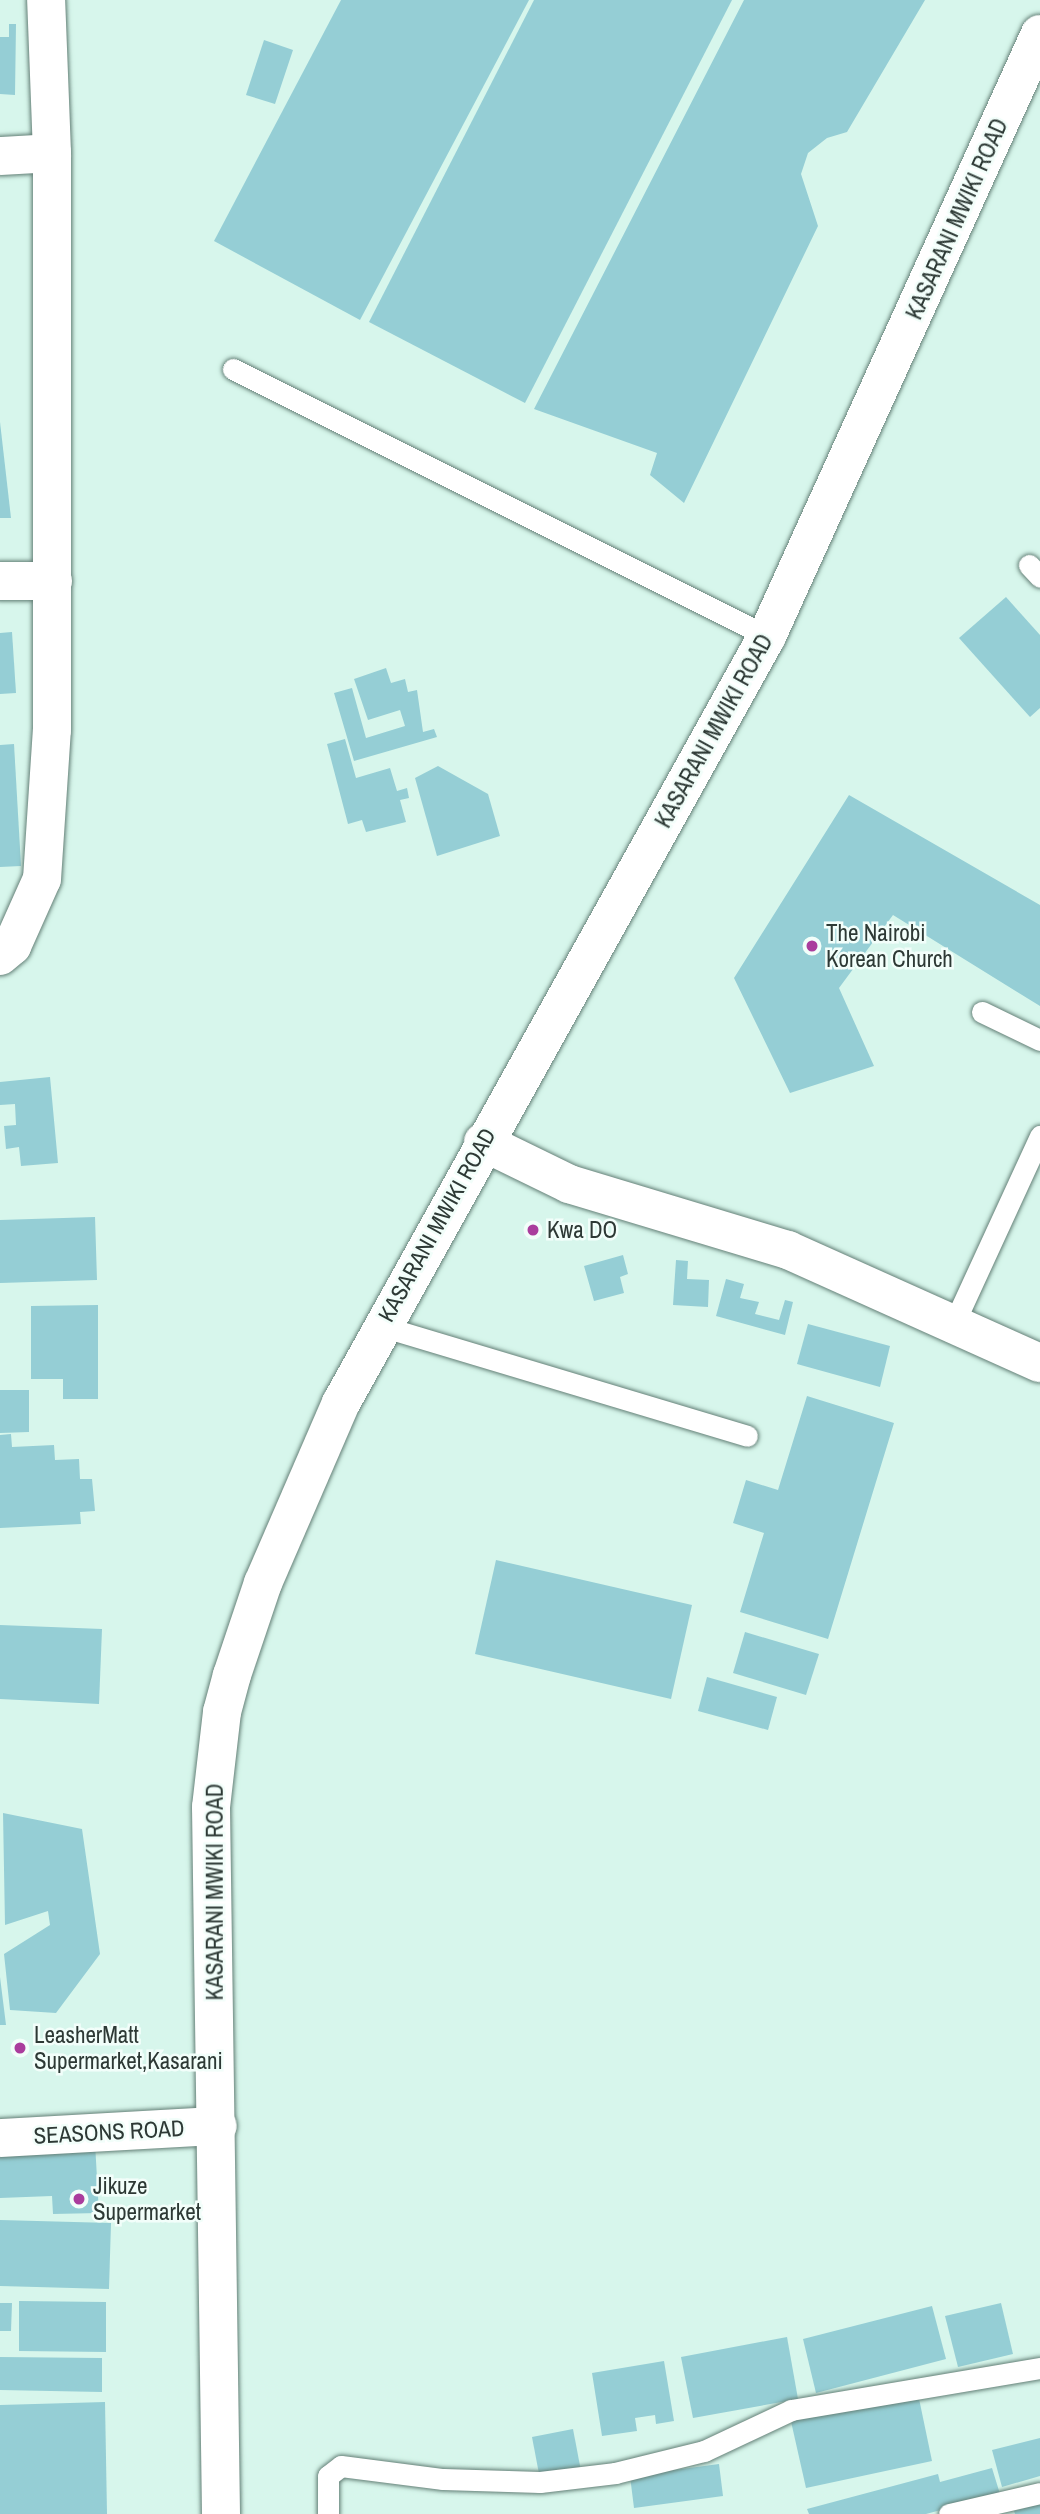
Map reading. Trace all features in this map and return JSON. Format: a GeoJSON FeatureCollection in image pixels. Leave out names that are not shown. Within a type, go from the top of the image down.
{"type":"FeatureCollection","features":[{"type":"Feature","properties":{"kind":"main road"},"geometry":{"type":"LineString","coordinates":[[0,956],[12,946],[42,879],[52,730],[52,153],[46,0]]}},
{"type":"Feature","properties":{"kind":"main road","name":"KASARANI MWIKI ROAD"},"geometry":{"type":"LineString","coordinates":[[221,2514],[218,2126],[210,1898],[211,1807],[222,1712],[263,1583],[341,1403],[381,1326],[767,636],[1040,34]]}},
{"type":"Feature","properties":{"kind":"main road"},"geometry":{"type":"LineString","coordinates":[[0,156],[52,153]]}},
{"type":"Feature","properties":{"kind":"main road"},"geometry":{"type":"LineString","coordinates":[[0,581],[53,581]]}},
{"type":"Feature","properties":{"kind":"main road"},"geometry":{"type":"LineString","coordinates":[[483,1142],[569,1184],[788,1250],[955,1321],[1040,1363]]}},
{"type":"Feature","properties":{"kind":"main road","name":"SEASONS ROAD"},"geometry":{"type":"LineString","coordinates":[[0,2138],[218,2126]]}},
{"type":"Feature","properties":{"kind":"lane"},"geometry":{"type":"LineString","coordinates":[[233,369],[767,636]]}},
{"type":"Feature","properties":{"kind":"lane"},"geometry":{"type":"LineString","coordinates":[[982,1012],[1040,1040]]}},
{"type":"Feature","properties":{"kind":"lane"},"geometry":{"type":"LineString","coordinates":[[955,1321],[1040,1136]]}},
{"type":"Feature","properties":{"kind":"lane"},"geometry":{"type":"LineString","coordinates":[[381,1326],[747,1436]]}},
{"type":"Feature","properties":{"kind":"lane"},"geometry":{"type":"LineString","coordinates":[[328,2514],[328,2476],[341,2466],[443,2479],[526,2482],[615,2473],[704,2451],[791,2410],[1040,2368]]}},
{"type":"Feature","properties":{"kind":"lane"},"geometry":{"type":"LineString","coordinates":[[949,2514],[1040,2493]]}},
{"type":"Feature","properties":{"kind":"building"},"geometry":{"type":"Polygon","coordinates":[[[341,0],[529,0],[360,320],[214,241],[341,0]]]}},
{"type":"Feature","properties":{"kind":"building"},"geometry":{"type":"Polygon","coordinates":[[[534,0],[732,0],[525,403],[369,322],[534,0]]]}},
{"type":"Feature","properties":{"kind":"building"},"geometry":{"type":"Polygon","coordinates":[[[744,0],[925,0],[847,132],[827,138],[808,153],[801,174],[818,226],[684,503],[650,475],[657,453],[534,409],[744,0]]]}},
{"type":"Feature","properties":{"kind":"building"},"geometry":{"type":"Polygon","coordinates":[[[9,24],[16,24],[15,95],[0,94],[0,37],[9,37],[9,24]]]}},
{"type":"Feature","properties":{"kind":"building"},"geometry":{"type":"Polygon","coordinates":[[[264,40],[293,50],[275,104],[246,95],[264,40]]]}},
{"type":"Feature","properties":{"kind":"building"},"geometry":{"type":"Polygon","coordinates":[[[0,422],[11,518],[0,518],[0,422]]]}},
{"type":"Feature","properties":{"kind":"building"},"geometry":{"type":"Polygon","coordinates":[[[1006,597],[1040,635],[1040,708],[1030,717],[959,638],[1006,597]]]}},
{"type":"Feature","properties":{"kind":"building"},"geometry":{"type":"Polygon","coordinates":[[[12,632],[16,693],[0,694],[0,633],[12,632]]]}},
{"type":"Feature","properties":{"kind":"building"},"geometry":{"type":"Polygon","coordinates":[[[386,668],[391,683],[405,679],[408,692],[417,690],[423,732],[434,729],[437,737],[354,761],[334,693],[352,688],[366,738],[405,726],[400,710],[368,720],[354,679],[386,668]]]}},
{"type":"Feature","properties":{"kind":"building"},"geometry":{"type":"Polygon","coordinates":[[[345,739],[356,778],[390,768],[397,791],[407,788],[409,798],[400,800],[406,822],[366,832],[362,820],[348,824],[327,744],[345,739]]]}},
{"type":"Feature","properties":{"kind":"building"},"geometry":{"type":"Polygon","coordinates":[[[14,744],[21,866],[0,867],[0,745],[14,744]]]}},
{"type":"Feature","properties":{"kind":"building"},"geometry":{"type":"Polygon","coordinates":[[[438,766],[488,794],[500,836],[437,856],[415,778],[438,766]]]}},
{"type":"Feature","properties":{"kind":"building","name":"The Nairobi Korean Church"},"geometry":{"type":"Polygon","coordinates":[[[849,795],[1040,905],[1040,1006],[893,915],[839,988],[874,1066],[790,1093],[734,978],[849,795]]]}},
{"type":"Feature","properties":{"kind":"building"},"geometry":{"type":"Polygon","coordinates":[[[50,1077],[58,1163],[21,1166],[19,1147],[6,1149],[4,1126],[16,1125],[15,1104],[0,1105],[0,1082],[50,1077]]]}},
{"type":"Feature","properties":{"kind":"building"},"geometry":{"type":"Polygon","coordinates":[[[95,1217],[97,1280],[0,1283],[0,1220],[95,1217]]]}},
{"type":"Feature","properties":{"kind":"building"},"geometry":{"type":"Polygon","coordinates":[[[623,1255],[628,1274],[620,1277],[624,1293],[594,1301],[584,1266],[623,1255]]]}},
{"type":"Feature","properties":{"kind":"building"},"geometry":{"type":"Polygon","coordinates":[[[676,1260],[688,1261],[687,1279],[709,1280],[708,1307],[673,1305],[676,1260]]]}},
{"type":"Feature","properties":{"kind":"building"},"geometry":{"type":"Polygon","coordinates":[[[726,1279],[744,1284],[740,1298],[759,1302],[755,1314],[779,1320],[785,1300],[793,1302],[785,1335],[716,1316],[726,1279]]]}},
{"type":"Feature","properties":{"kind":"building"},"geometry":{"type":"Polygon","coordinates":[[[98,1305],[98,1399],[63,1399],[63,1379],[31,1379],[31,1306],[98,1305]]]}},
{"type":"Feature","properties":{"kind":"building"},"geometry":{"type":"Polygon","coordinates":[[[808,1324],[890,1346],[880,1387],[797,1364],[808,1324]]]}},
{"type":"Feature","properties":{"kind":"building"},"geometry":{"type":"Polygon","coordinates":[[[0,1390],[29,1390],[29,1432],[0,1433],[0,1390]]]}},
{"type":"Feature","properties":{"kind":"building"},"geometry":{"type":"Polygon","coordinates":[[[807,1396],[894,1423],[828,1639],[740,1612],[764,1533],[733,1523],[746,1480],[778,1490],[807,1396]]]}},
{"type":"Feature","properties":{"kind":"building"},"geometry":{"type":"Polygon","coordinates":[[[11,1434],[12,1447],[54,1445],[55,1460],[79,1459],[80,1479],[92,1479],[95,1511],[80,1512],[81,1524],[0,1528],[0,1435],[11,1434]]]}},
{"type":"Feature","properties":{"kind":"building"},"geometry":{"type":"Polygon","coordinates":[[[496,1560],[692,1605],[671,1699],[475,1654],[496,1560]]]}},
{"type":"Feature","properties":{"kind":"building"},"geometry":{"type":"Polygon","coordinates":[[[0,1625],[102,1629],[99,1704],[0,1699],[0,1625]]]}},
{"type":"Feature","properties":{"kind":"building"},"geometry":{"type":"Polygon","coordinates":[[[745,1632],[819,1654],[806,1695],[733,1673],[745,1632]]]}},
{"type":"Feature","properties":{"kind":"building"},"geometry":{"type":"Polygon","coordinates":[[[707,1677],[777,1697],[768,1730],[698,1711],[707,1677]]]}},
{"type":"Feature","properties":{"kind":"building"},"geometry":{"type":"Polygon","coordinates":[[[3,1813],[82,1829],[100,1954],[56,2013],[10,2010],[4,1954],[50,1925],[48,1911],[5,1925],[3,1813]]]}},
{"type":"Feature","properties":{"kind":"building"},"geometry":{"type":"Polygon","coordinates":[[[0,1977],[6,2025],[0,2025],[0,1977]]]}},
{"type":"Feature","properties":{"kind":"building"},"geometry":{"type":"Polygon","coordinates":[[[95,2143],[99,2213],[53,2214],[52,2196],[0,2198],[0,2147],[95,2143]]]}},
{"type":"Feature","properties":{"kind":"building"},"geometry":{"type":"Polygon","coordinates":[[[0,2220],[111,2223],[109,2289],[0,2286],[0,2220]]]}},
{"type":"Feature","properties":{"kind":"building"},"geometry":{"type":"Polygon","coordinates":[[[19,2301],[106,2302],[106,2352],[19,2351],[19,2301]]]}},
{"type":"Feature","properties":{"kind":"building"},"geometry":{"type":"Polygon","coordinates":[[[0,2303],[12,2303],[11,2331],[0,2331],[0,2303]]]}},
{"type":"Feature","properties":{"kind":"building"},"geometry":{"type":"Polygon","coordinates":[[[1001,2303],[1013,2354],[958,2367],[945,2316],[1001,2303]]]}},
{"type":"Feature","properties":{"kind":"building"},"geometry":{"type":"Polygon","coordinates":[[[932,2306],[946,2359],[816,2393],[803,2339],[932,2306]]]}},
{"type":"Feature","properties":{"kind":"building"},"geometry":{"type":"Polygon","coordinates":[[[787,2337],[798,2399],[693,2418],[681,2357],[787,2337]]]}},
{"type":"Feature","properties":{"kind":"building"},"geometry":{"type":"Polygon","coordinates":[[[0,2357],[102,2358],[102,2392],[0,2390],[0,2357]]]}},
{"type":"Feature","properties":{"kind":"building"},"geometry":{"type":"Polygon","coordinates":[[[664,2361],[674,2421],[656,2424],[655,2415],[635,2418],[637,2431],[602,2436],[592,2373],[664,2361]]]}},
{"type":"Feature","properties":{"kind":"building"},"geometry":{"type":"Polygon","coordinates":[[[917,2389],[932,2461],[806,2488],[790,2417],[917,2389]]]}},
{"type":"Feature","properties":{"kind":"building"},"geometry":{"type":"Polygon","coordinates":[[[105,2402],[107,2514],[0,2514],[0,2405],[105,2402]]]}},
{"type":"Feature","properties":{"kind":"building"},"geometry":{"type":"Polygon","coordinates":[[[573,2429],[581,2471],[540,2479],[532,2437],[573,2429]]]}},
{"type":"Feature","properties":{"kind":"building"},"geometry":{"type":"Polygon","coordinates":[[[1040,2438],[1040,2476],[1002,2487],[992,2450],[1040,2438]]]}},
{"type":"Feature","properties":{"kind":"building"},"geometry":{"type":"Polygon","coordinates":[[[719,2464],[723,2496],[634,2508],[630,2476],[719,2464]]]}},
{"type":"Feature","properties":{"kind":"building"},"geometry":{"type":"Polygon","coordinates":[[[992,2468],[1000,2494],[926,2514],[809,2514],[807,2509],[938,2474],[940,2482],[992,2468]]]}},
{"type":"Feature","properties":{"kind":"building"},"geometry":{"type":"Polygon","coordinates":[[[1040,2504],[1040,2514],[1015,2514],[1014,2511],[1040,2504]]]}},
{"type":"Feature","properties":{"kind":"place","name":"The Nairobi Korean Church"},"geometry":{"type":"Point","coordinates":[812,946]}},
{"type":"Feature","properties":{"kind":"place","name":"Kwa DO"},"geometry":{"type":"Point","coordinates":[533,1230]}},
{"type":"Feature","properties":{"kind":"place","name":"LeasherMatt Supermarket,Kasarani"},"geometry":{"type":"Point","coordinates":[20,2048]}},
{"type":"Feature","properties":{"kind":"place","name":"Jikuze Supermarket"},"geometry":{"type":"Point","coordinates":[79,2199]}}]}
